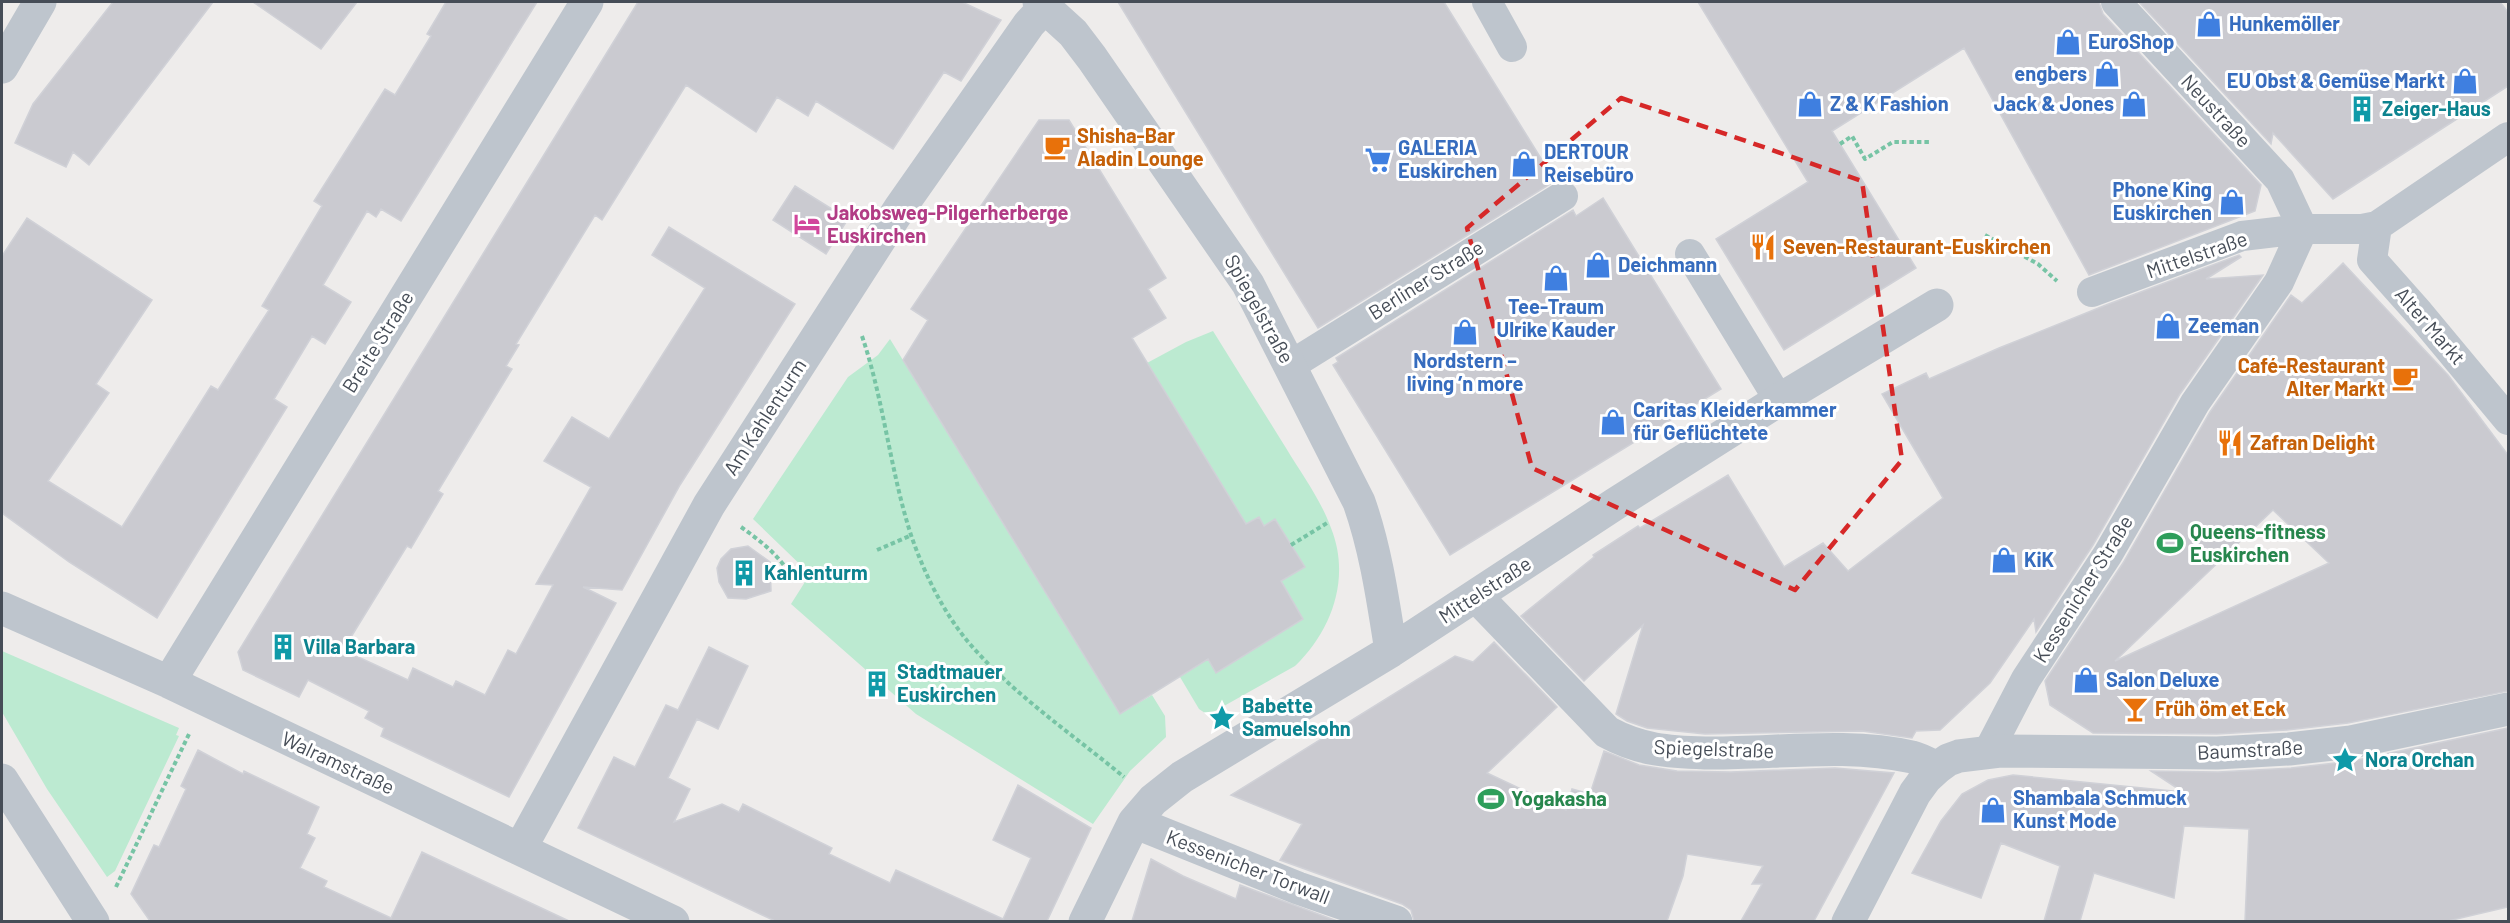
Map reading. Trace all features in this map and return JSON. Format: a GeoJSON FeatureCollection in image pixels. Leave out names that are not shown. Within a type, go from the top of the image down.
{"type":"FeatureCollection","features":[{"type":"Feature","properties":{"kind":"street"},"geometry":{"type":"LineString","coordinates":[[2,66],[40,2]]}},
{"type":"Feature","properties":{"kind":"street","name":"Breite Straße"},"geometry":{"type":"LineString","coordinates":[[169,682],[587,2]]}},
{"type":"Feature","properties":{"kind":"street"},"geometry":{"type":"LineString","coordinates":[[1487,2],[1512,47]]}},
{"type":"Feature","properties":{"kind":"street","name":"Neustraße"},"geometry":{"type":"LineString","coordinates":[[2115,2],[2280,180],[2303,229]]}},
{"type":"Feature","properties":{"kind":"street","name":"Am Kahlenturm"},"geometry":{"type":"LineString","coordinates":[[520,849],[709,505],[846,290],[941,147],[1042,4]]}},
{"type":"Feature","properties":{"kind":"street","name":"Spiegelstraße"},"geometry":{"type":"LineString","coordinates":[[1042,4],[1073,33],[1092,57],[1248,284],[1359,502],[1366,520],[1376,562],[1391,651]]}},
{"type":"Feature","properties":{"kind":"street"},"geometry":{"type":"LineString","coordinates":[[2303,229],[2362,230],[2377,226],[2508,137]]}},
{"type":"Feature","properties":{"kind":"street","name":"Berliner Straße"},"geometry":{"type":"LineString","coordinates":[[1291,365],[1563,196]]}},
{"type":"Feature","properties":{"kind":"street","name":"Alter Markt"},"geometry":{"type":"LineString","coordinates":[[2377,226],[2372,260],[2508,420]]}},
{"type":"Feature","properties":{"kind":"street","name":"Mittelstraße"},"geometry":{"type":"LineString","coordinates":[[2092,292],[2242,236],[2303,229]]}},
{"type":"Feature","properties":{"kind":"street","name":"Kessenicher Straße"},"geometry":{"type":"LineString","coordinates":[[1988,752],[2026,678],[2108,554],[2195,403],[2279,282],[2303,229]]}},
{"type":"Feature","properties":{"kind":"street"},"geometry":{"type":"LineString","coordinates":[[1690,254],[1779,400]]}},
{"type":"Feature","properties":{"kind":"street","name":"Mittelstraße"},"geometry":{"type":"LineString","coordinates":[[1085,921],[1143,811],[1209,759],[1308,703],[1779,400],[1937,305]]}},
{"type":"Feature","properties":{"kind":"street","name":"Spiegelstraße"},"geometry":{"type":"LineString","coordinates":[[1476,596],[1607,732],[1627,743],[1650,749],[1678,752],[1849,750],[1914,757],[1937,768]]}},
{"type":"Feature","properties":{"kind":"street","name":"Walramstraße"},"geometry":{"type":"LineString","coordinates":[[2,609],[169,682],[204,701],[673,921]]}},
{"type":"Feature","properties":{"kind":"street","name":"Baumstraße"},"geometry":{"type":"LineString","coordinates":[[1988,752],[2217,753],[2289,749],[2351,742],[2508,709]]}},
{"type":"Feature","properties":{"kind":"street"},"geometry":{"type":"LineString","coordinates":[[1848,921],[1915,793],[1926,777],[1948,760],[1988,752]]}},
{"type":"Feature","properties":{"kind":"street"},"geometry":{"type":"LineString","coordinates":[[2,780],[93,921]]}},
{"type":"Feature","properties":{"kind":"street","name":"Kessenicher Torwall"},"geometry":{"type":"LineString","coordinates":[[1143,811],[1298,888],[1396,921]]}},
{"type":"Feature","properties":{"kind":"path"},"geometry":{"type":"LineString","coordinates":[[1840,144],[1852,136],[1865,159],[1893,142],[1930,142]]}},
{"type":"Feature","properties":{"kind":"path"},"geometry":{"type":"LineString","coordinates":[[1985,235],[2038,264],[2074,297],[2092,292]]}},
{"type":"Feature","properties":{"kind":"path"},"geometry":{"type":"LineString","coordinates":[[846,290],[873,368],[885,434],[912,535],[932,584],[949,615],[974,648],[993,668],[1030,700],[1143,811]]}},
{"type":"Feature","properties":{"kind":"path"},"geometry":{"type":"LineString","coordinates":[[1292,545],[1332,520]]}},
{"type":"Feature","properties":{"kind":"path"},"geometry":{"type":"LineString","coordinates":[[746,531],[786,566],[793,579]]}},
{"type":"Feature","properties":{"kind":"path"},"geometry":{"type":"LineString","coordinates":[[877,550],[912,535]]}},
{"type":"Feature","properties":{"kind":"path"},"geometry":{"type":"LineString","coordinates":[[116,889],[204,701]]}},
{"type":"Feature","properties":{"kind":"highlighted area"},"geometry":{"type":"Polygon","coordinates":[[[1621,98],[1862,181],[1902,460],[1795,590],[1532,468],[1467,228],[1621,98]]]}},
{"type":"Feature","properties":{"kind":"green space"},"geometry":{"type":"Polygon","coordinates":[[[1213,331],[1322,507],[1337,547],[1339,566],[1338,584],[1328,620],[1308,652],[1295,666],[1208,715],[1199,709],[1180,677],[1208,659],[1216,672],[1303,619],[1281,581],[1304,567],[1276,520],[1264,526],[1258,517],[1246,524],[1147,363],[1186,342],[1213,331]]]}},
{"type":"Feature","properties":{"kind":"green space"},"geometry":{"type":"Polygon","coordinates":[[[890,339],[1120,714],[1152,695],[1165,716],[1166,737],[1130,771],[1093,824],[916,714],[791,604],[810,574],[753,519],[848,377],[878,355],[890,339]]]}},
{"type":"Feature","properties":{"kind":"green space"},"geometry":{"type":"Polygon","coordinates":[[[2,651],[179,728],[176,735],[179,736],[115,871],[107,877],[47,789],[2,712],[2,651]]]}},
{"type":"Feature","properties":{"kind":"building"},"geometry":{"type":"Polygon","coordinates":[[[113,2],[213,2],[89,165],[73,152],[66,167],[15,143],[33,104],[113,2]]]}},
{"type":"Feature","properties":{"kind":"building"},"geometry":{"type":"Polygon","coordinates":[[[253,2],[357,2],[321,49],[253,2]]]}},
{"type":"Feature","properties":{"kind":"building"},"geometry":{"type":"Polygon","coordinates":[[[446,2],[537,2],[401,221],[381,209],[376,217],[367,211],[323,285],[351,302],[325,344],[312,336],[274,399],[287,407],[157,618],[69,562],[2,513],[2,256],[27,218],[152,300],[96,384],[109,393],[48,481],[122,527],[211,386],[218,390],[269,310],[262,306],[322,206],[314,201],[385,89],[395,95],[431,36],[427,34],[446,2]]]}},
{"type":"Feature","properties":{"kind":"building"},"geometry":{"type":"Polygon","coordinates":[[[638,2],[962,2],[1001,20],[961,81],[944,72],[893,149],[816,101],[808,116],[777,97],[756,132],[686,85],[602,220],[595,215],[516,344],[519,345],[506,366],[512,369],[438,491],[443,494],[411,548],[407,546],[343,650],[408,680],[413,668],[453,687],[456,681],[485,695],[508,650],[516,654],[553,585],[536,584],[591,487],[544,461],[572,417],[609,439],[705,288],[652,255],[669,227],[795,304],[680,485],[622,590],[583,587],[616,603],[509,797],[381,736],[384,728],[365,718],[369,711],[308,680],[299,697],[243,670],[238,652],[638,2]]]}},
{"type":"Feature","properties":{"kind":"building","name":"GALERIA Euskirchen"},"geometry":{"type":"Polygon","coordinates":[[[1118,2],[1444,2],[1555,181],[1318,328],[1118,2]]]}},
{"type":"Feature","properties":{"kind":"building"},"geometry":{"type":"Polygon","coordinates":[[[1698,2],[2099,2],[2103,14],[2261,185],[2255,211],[2089,275],[1964,48],[1832,131],[1916,268],[1784,350],[1716,239],[1808,182],[1698,2]]]}},
{"type":"Feature","properties":{"kind":"building","name":"Zeiger-Haus"},"geometry":{"type":"Polygon","coordinates":[[[2139,2],[2500,2],[2508,12],[2508,86],[2333,199],[2273,133],[2271,144],[2139,2]]]}},
{"type":"Feature","properties":{"kind":"building"},"geometry":{"type":"Polygon","coordinates":[[[1039,120],[1069,120],[1166,278],[1148,289],[1166,318],[1132,338],[1246,524],[1259,517],[1264,526],[1275,519],[1305,567],[1281,581],[1303,619],[1216,673],[1208,659],[1120,714],[903,360],[928,320],[911,309],[1039,120]]]}},
{"type":"Feature","properties":{"kind":"building"},"geometry":{"type":"Polygon","coordinates":[[[795,186],[848,219],[826,254],[773,220],[795,186]]]}},
{"type":"Feature","properties":{"kind":"building"},"geometry":{"type":"Polygon","coordinates":[[[1603,198],[1721,389],[1450,555],[1333,365],[1338,362],[1336,358],[1573,210],[1576,216],[1603,198]]]}},
{"type":"Feature","properties":{"kind":"building"},"geometry":{"type":"Polygon","coordinates":[[[2239,255],[2241,257],[2206,279],[2263,275],[2180,394],[2093,545],[2036,632],[2034,619],[1990,683],[1940,730],[1916,731],[1912,738],[1862,731],[1705,734],[1647,728],[1627,721],[1616,714],[1643,625],[1584,681],[1521,616],[1594,557],[1593,555],[1638,526],[1640,528],[1728,475],[1784,567],[1823,543],[1848,571],[1943,498],[1882,394],[1926,373],[1929,379],[2106,305],[2239,255]]]}},
{"type":"Feature","properties":{"kind":"building"},"geometry":{"type":"Polygon","coordinates":[[[2343,263],[2448,375],[2508,455],[2508,691],[2348,723],[2287,730],[2217,734],[2093,733],[2050,705],[2045,681],[2123,563],[2210,412],[2291,295],[2302,303],[2343,263]],[[2273,510],[2115,661],[2329,563],[2273,510]]]}},
{"type":"Feature","properties":{"kind":"building","name":"Kahlenturm"},"geometry":{"type":"Polygon","coordinates":[[[748,546],[770,562],[771,591],[746,599],[728,598],[719,582],[717,568],[721,559],[731,549],[748,546]]]}},
{"type":"Feature","properties":{"kind":"building"},"geometry":{"type":"Polygon","coordinates":[[[1494,642],[1557,707],[1487,773],[1566,810],[1572,789],[1590,794],[1604,751],[1639,765],[1677,771],[1731,772],[1835,768],[1894,773],[1814,921],[1741,921],[1762,884],[1752,884],[1763,866],[1687,854],[1683,876],[1667,921],[1414,921],[1411,910],[1402,904],[1280,860],[1302,824],[1231,795],[1455,656],[1473,662],[1494,642]]]}},
{"type":"Feature","properties":{"kind":"building"},"geometry":{"type":"Polygon","coordinates":[[[709,647],[748,666],[718,729],[697,719],[668,778],[690,789],[674,822],[722,804],[739,812],[743,804],[832,848],[829,854],[890,883],[896,870],[1003,919],[1031,858],[993,840],[1018,785],[1091,828],[1047,921],[775,921],[578,828],[614,757],[635,767],[666,705],[678,710],[709,647]]]}},
{"type":"Feature","properties":{"kind":"building"},"geometry":{"type":"Polygon","coordinates":[[[2508,728],[2508,907],[2448,921],[2245,921],[2249,829],[2184,826],[2174,898],[2094,873],[2080,921],[2044,921],[2060,866],[2001,843],[1981,898],[1912,873],[1941,821],[1962,794],[1988,780],[2013,775],[2183,792],[2151,771],[2218,772],[2291,768],[2353,761],[2508,728]]]}},
{"type":"Feature","properties":{"kind":"building"},"geometry":{"type":"Polygon","coordinates":[[[198,750],[243,774],[244,771],[319,807],[307,834],[315,838],[300,868],[327,881],[324,887],[391,918],[422,852],[569,921],[150,921],[131,894],[154,845],[159,847],[186,789],[181,786],[198,750]]]}},
{"type":"Feature","properties":{"kind":"building"},"geometry":{"type":"Polygon","coordinates":[[[1151,859],[1236,899],[1240,885],[1337,921],[1132,921],[1151,859]]]}},
{"type":"Feature","properties":{"kind":"place","name":"Hunkemöller"},"geometry":{"type":"Point","coordinates":[2209,24]}},
{"type":"Feature","properties":{"kind":"place","name":"EuroShop"},"geometry":{"type":"Point","coordinates":[2068,42]}},
{"type":"Feature","properties":{"kind":"place","name":"engbers"},"geometry":{"type":"Point","coordinates":[2107,74]}},
{"type":"Feature","properties":{"kind":"place","name":"EU Obst & Gemüse Markt"},"geometry":{"type":"Point","coordinates":[2465,81]}},
{"type":"Feature","properties":{"kind":"place","name":"Z & K Fashion"},"geometry":{"type":"Point","coordinates":[1810,104]}},
{"type":"Feature","properties":{"kind":"place","name":"Jack & Jones"},"geometry":{"type":"Point","coordinates":[2134,104]}},
{"type":"Feature","properties":{"kind":"place","name":"Zeiger-Haus"},"geometry":{"type":"Point","coordinates":[2362,109]}},
{"type":"Feature","properties":{"kind":"place","name":"Shisha-Bar Aladin Lounge"},"geometry":{"type":"Point","coordinates":[1057,147]}},
{"type":"Feature","properties":{"kind":"place","name":"GALERIA Euskirchen"},"geometry":{"type":"Point","coordinates":[1378,160]}},
{"type":"Feature","properties":{"kind":"place","name":"DERTOUR Reisebüro"},"geometry":{"type":"Point","coordinates":[1524,164]}},
{"type":"Feature","properties":{"kind":"place","name":"Phone King Euskirchen"},"geometry":{"type":"Point","coordinates":[2232,202]}},
{"type":"Feature","properties":{"kind":"place","name":"Jakobsweg-Pilgerherberge Euskirchen"},"geometry":{"type":"Point","coordinates":[807,224]}},
{"type":"Feature","properties":{"kind":"place","name":"Seven-Restaurant-Euskirchen"},"geometry":{"type":"Point","coordinates":[1763,247]}},
{"type":"Feature","properties":{"kind":"place","name":"Deichmann"},"geometry":{"type":"Point","coordinates":[1598,265]}},
{"type":"Feature","properties":{"kind":"place","name":"Tee-Traum Ulrike Kauder"},"geometry":{"type":"Point","coordinates":[1556,278]}},
{"type":"Feature","properties":{"kind":"place","name":"Zeeman"},"geometry":{"type":"Point","coordinates":[2168,326]}},
{"type":"Feature","properties":{"kind":"place","name":"Nordstern – living ’n more"},"geometry":{"type":"Point","coordinates":[1465,332]}},
{"type":"Feature","properties":{"kind":"place","name":"Café-Restaurant Alter Markt"},"geometry":{"type":"Point","coordinates":[2405,378]}},
{"type":"Feature","properties":{"kind":"place","name":"Caritas Kleiderkammer für Geflüchtete"},"geometry":{"type":"Point","coordinates":[1613,422]}},
{"type":"Feature","properties":{"kind":"place","name":"Zafran Delight"},"geometry":{"type":"Point","coordinates":[2230,443]}},
{"type":"Feature","properties":{"kind":"place","name":"Queens-fitness Euskirchen"},"geometry":{"type":"Point","coordinates":[2170,543]}},
{"type":"Feature","properties":{"kind":"place","name":"KiK"},"geometry":{"type":"Point","coordinates":[2004,560]}},
{"type":"Feature","properties":{"kind":"place","name":"Kahlenturm"},"geometry":{"type":"Point","coordinates":[744,573]}},
{"type":"Feature","properties":{"kind":"place","name":"Villa Barbara"},"geometry":{"type":"Point","coordinates":[283,647]}},
{"type":"Feature","properties":{"kind":"place","name":"Salon Deluxe"},"geometry":{"type":"Point","coordinates":[2086,680]}},
{"type":"Feature","properties":{"kind":"place","name":"Stadtmauer Euskirchen"},"geometry":{"type":"Point","coordinates":[877,684]}},
{"type":"Feature","properties":{"kind":"place","name":"Früh öm et Eck"},"geometry":{"type":"Point","coordinates":[2135,709]}},
{"type":"Feature","properties":{"kind":"place","name":"Babette Samuelsohn"},"geometry":{"type":"Point","coordinates":[1222,718]}},
{"type":"Feature","properties":{"kind":"place","name":"Nora Orchan"},"geometry":{"type":"Point","coordinates":[2345,760]}},
{"type":"Feature","properties":{"kind":"place","name":"Yogakasha"},"geometry":{"type":"Point","coordinates":[1491,799]}},
{"type":"Feature","properties":{"kind":"place","name":"Shambala Schmuck Kunst Mode"},"geometry":{"type":"Point","coordinates":[1993,810]}}]}
